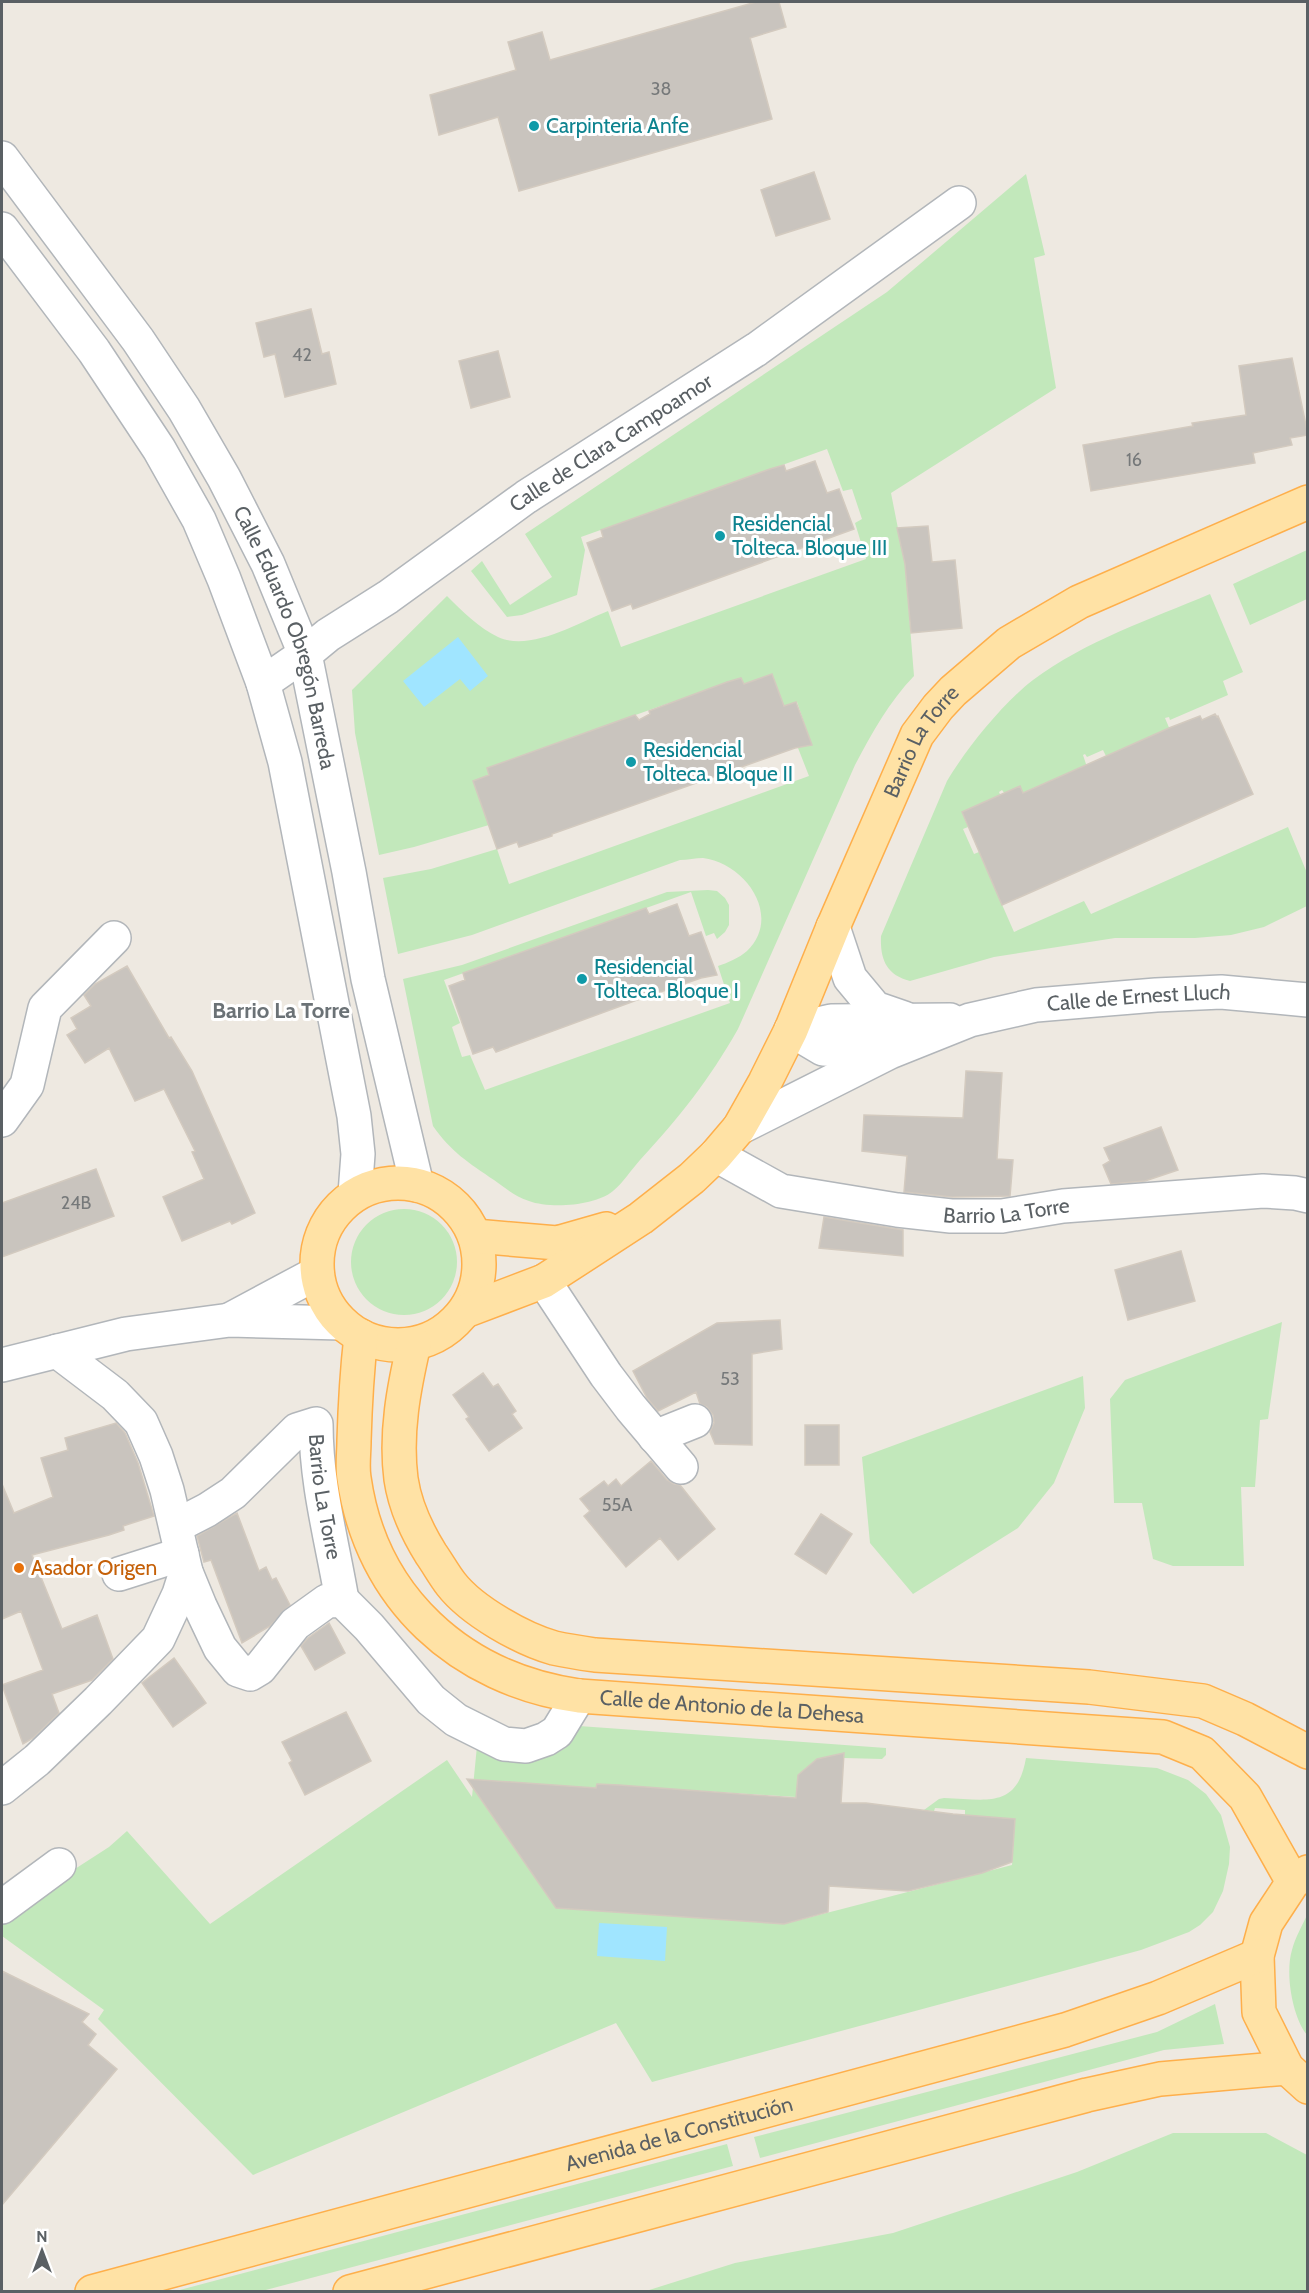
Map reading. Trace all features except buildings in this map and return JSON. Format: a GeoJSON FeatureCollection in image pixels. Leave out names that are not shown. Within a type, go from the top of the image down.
{"type":"FeatureCollection","features":[{"type":"Feature","properties":{"kind":"main road","name":"Barrio La Torre"},"geometry":{"type":"LineString","coordinates":[[465,1311],[544,1281],[640,1218],[716,1155],[739,1128],[791,1030],[833,927],[917,735],[938,707],[982,664],[1009,642],[1079,602],[1308,502]]}},
{"type":"Feature","properties":{"kind":"main road","name":"Barrio La Torre"},"geometry":{"type":"LineString","coordinates":[[401,1182],[417,1185],[436,1191],[453,1203],[466,1218],[479,1249],[479,1275],[465,1311],[443,1332],[414,1344],[387,1345],[351,1330],[329,1308],[321,1291],[316,1258],[324,1228],[333,1215],[355,1194],[385,1183],[401,1182]]}},
{"type":"Feature","properties":{"kind":"main road","name":"Barrio La Torre"},"geometry":{"type":"LineString","coordinates":[[475,1236],[557,1243],[640,1218]]}},
{"type":"Feature","properties":{"kind":"main road","name":"Calle de Antonio de la Dehesa"},"geometry":{"type":"LineString","coordinates":[[351,1330],[355,1390],[353,1476],[365,1526],[378,1556],[410,1608],[435,1632],[467,1657],[501,1675],[534,1687],[579,1696],[1163,1737],[1202,1753],[1245,1797],[1300,1877]]}},
{"type":"Feature","properties":{"kind":"main road","name":"Calle de Antonio de la Dehesa"},"geometry":{"type":"LineString","coordinates":[[414,1344],[404,1384],[399,1432],[401,1477],[405,1502],[417,1532],[452,1585],[477,1609],[522,1635],[553,1648],[595,1655],[1089,1687],[1203,1701],[1245,1719],[1308,1752]]}},
{"type":"Feature","properties":{"kind":"main road"},"geometry":{"type":"LineString","coordinates":[[350,2292],[1087,2095],[1160,2079],[1297,2078],[1259,2012],[1257,1956],[1266,1923],[1300,1877]]}},
{"type":"Feature","properties":{"kind":"main road","name":"Avenida de la Constitución"},"geometry":{"type":"LineString","coordinates":[[92,2292],[1065,2030],[1158,1998],[1257,1956]]}},
{"type":"Feature","properties":{"kind":"street","name":"Calle Eduardo Obregón Barreda"},"geometry":{"type":"LineString","coordinates":[[2,158],[138,340],[184,409],[224,478],[268,564],[305,654],[368,979],[417,1185]]}},
{"type":"Feature","properties":{"kind":"street","name":"Calle de Clara Campoamor"},"geometry":{"type":"LineString","coordinates":[[263,683],[328,635],[388,597],[526,497],[757,349],[959,204]]}},
{"type":"Feature","properties":{"kind":"street","name":"Calle Eduardo Obregón Barreda"},"geometry":{"type":"LineString","coordinates":[[2,229],[94,351],[165,459],[200,520],[263,683],[285,762],[354,1116],[358,1154],[355,1194]]}},
{"type":"Feature","properties":{"kind":"street","name":"Calle de Ernest Lluch"},"geometry":{"type":"LineString","coordinates":[[833,927],[850,978],[875,1008],[914,1021]]}},
{"type":"Feature","properties":{"kind":"street"},"geometry":{"type":"LineString","coordinates":[[2,1120],[27,1085],[45,1008],[114,938]]}},
{"type":"Feature","properties":{"kind":"street","name":"Calle de Ernest Lluch"},"geometry":{"type":"LineString","coordinates":[[739,1128],[890,1052],[970,1020],[1036,1005],[1146,995],[1221,992],[1308,1000]]}},
{"type":"Feature","properties":{"kind":"street","name":"Calle de Ernest Lluch"},"geometry":{"type":"LineString","coordinates":[[791,1030],[831,1021],[970,1020]]}},
{"type":"Feature","properties":{"kind":"street","name":"Calle de Ernest Lluch"},"geometry":{"type":"LineString","coordinates":[[791,1030],[823,1049],[890,1052]]}},
{"type":"Feature","properties":{"kind":"street","name":"Barrio La Torre"},"geometry":{"type":"LineString","coordinates":[[716,1155],[781,1191],[897,1210],[951,1216],[1002,1216],[1063,1206],[1263,1191],[1308,1196]]}},
{"type":"Feature","properties":{"kind":"street","name":"Barrio La Torre"},"geometry":{"type":"LineString","coordinates":[[230,1320],[317,1273]]}},
{"type":"Feature","properties":{"kind":"street"},"geometry":{"type":"LineString","coordinates":[[544,1281],[606,1375],[681,1467]]}},
{"type":"Feature","properties":{"kind":"street","name":"Barrio La Torre"},"geometry":{"type":"LineString","coordinates":[[2,1365],[126,1334],[230,1320],[351,1330]]}},
{"type":"Feature","properties":{"kind":"street"},"geometry":{"type":"LineString","coordinates":[[57,1351],[115,1395],[141,1422],[156,1456],[181,1551],[220,1648],[238,1670],[250,1674],[260,1668],[295,1624],[327,1601],[342,1600],[369,1627],[431,1700],[456,1720],[504,1744],[526,1746],[546,1739],[557,1732],[579,1696]]}},
{"type":"Feature","properties":{"kind":"street"},"geometry":{"type":"LineString","coordinates":[[655,1437],[695,1421]]}},
{"type":"Feature","properties":{"kind":"street","name":"Barrio La Torre"},"geometry":{"type":"LineString","coordinates":[[119,1574],[181,1551],[207,1510],[232,1493],[297,1430],[316,1424],[316,1457],[322,1501],[342,1600]]}},
{"type":"Feature","properties":{"kind":"street"},"geometry":{"type":"LineString","coordinates":[[2,1788],[36,1760],[98,1701],[158,1639],[179,1594],[181,1551]]}},
{"type":"Feature","properties":{"kind":"street"},"geometry":{"type":"LineString","coordinates":[[2,1907],[59,1865]]}},
{"type":"Feature","properties":{"kind":"green space"},"geometry":{"type":"Polygon","coordinates":[[[1026,174],[1045,255],[1034,258],[1056,388],[891,493],[905,564],[914,676],[889,707],[855,765],[738,1029],[693,1098],[620,1184],[605,1196],[572,1205],[548,1205],[520,1197],[461,1156],[433,1126],[403,979],[462,965],[667,892],[708,890],[717,891],[725,898],[729,905],[729,925],[717,939],[714,933],[706,936],[691,892],[444,980],[460,1023],[452,1027],[462,1057],[470,1055],[485,1090],[730,1003],[718,966],[744,954],[757,937],[761,922],[760,908],[754,893],[745,880],[718,862],[703,858],[680,860],[472,935],[398,954],[383,878],[431,869],[497,849],[509,884],[809,776],[798,748],[811,743],[797,702],[784,706],[772,674],[744,684],[741,678],[701,692],[671,710],[669,703],[487,768],[489,775],[473,781],[489,825],[379,855],[355,733],[352,690],[447,596],[484,629],[511,641],[539,639],[608,611],[621,647],[866,559],[855,523],[862,519],[852,489],[843,491],[827,449],[581,537],[585,550],[577,595],[522,615],[507,617],[471,571],[482,561],[510,605],[552,577],[525,534],[887,292],[1026,174]]]}},
{"type":"Feature","properties":{"kind":"green space"},"geometry":{"type":"Polygon","coordinates":[[[1307,550],[1307,599],[1250,625],[1233,584],[1307,550]]]}},
{"type":"Feature","properties":{"kind":"green space"},"geometry":{"type":"Polygon","coordinates":[[[1210,594],[1243,672],[1223,681],[1228,695],[1170,720],[1169,717],[1165,718],[1170,730],[1110,764],[1103,750],[1087,757],[1083,755],[1087,767],[1027,801],[1020,787],[1005,794],[1002,790],[999,792],[1004,803],[987,801],[962,812],[968,827],[963,829],[974,854],[979,852],[1014,932],[1084,901],[1091,914],[1288,827],[1307,873],[1307,906],[1264,927],[1231,935],[1195,938],[1115,938],[994,957],[910,981],[895,975],[883,959],[881,936],[947,781],[986,727],[1021,690],[1053,666],[1096,642],[1210,594]]]}},
{"type":"Feature","properties":{"kind":"green space"},"geometry":{"type":"Polygon","coordinates":[[[404,1209],[424,1213],[441,1225],[453,1242],[457,1262],[453,1282],[441,1299],[424,1311],[404,1315],[384,1311],[367,1299],[355,1282],[351,1262],[355,1242],[367,1225],[384,1213],[404,1209]]]}},
{"type":"Feature","properties":{"kind":"green space"},"geometry":{"type":"Polygon","coordinates":[[[1282,1322],[1268,1419],[1260,1420],[1255,1487],[1241,1487],[1244,1566],[1173,1566],[1153,1559],[1142,1503],[1114,1503],[1110,1399],[1125,1380],[1282,1322]]]}},
{"type":"Feature","properties":{"kind":"green space"},"geometry":{"type":"Polygon","coordinates":[[[1083,1376],[1085,1408],[1054,1483],[1018,1528],[913,1594],[870,1543],[862,1457],[1083,1376]]]}},
{"type":"Feature","properties":{"kind":"green space"},"geometry":{"type":"Polygon","coordinates":[[[579,1726],[886,1748],[886,1755],[882,1759],[844,1758],[796,1797],[597,1784],[596,1788],[481,1780],[479,1797],[556,1908],[784,1924],[1012,1865],[1015,1819],[970,1816],[965,1818],[965,1810],[935,1808],[934,1811],[924,1810],[944,1798],[986,1799],[1007,1794],[1022,1775],[1026,1758],[1157,1768],[1188,1780],[1206,1794],[1221,1815],[1230,1847],[1223,1891],[1213,1912],[1200,1925],[1189,1932],[1141,1950],[652,2082],[616,2023],[253,2175],[98,2019],[104,2010],[2,1936],[2,1916],[109,1847],[127,1831],[210,1924],[447,1760],[472,1797],[477,1746],[521,1755],[550,1755],[562,1750],[572,1741],[579,1726]]]}},
{"type":"Feature","properties":{"kind":"green space"},"geometry":{"type":"Polygon","coordinates":[[[1307,1915],[1307,2035],[1297,2017],[1291,1994],[1289,1970],[1293,1946],[1307,1915]]]}},
{"type":"Feature","properties":{"kind":"green space"},"geometry":{"type":"Polygon","coordinates":[[[1215,2004],[1224,2044],[1164,2050],[760,2158],[754,2137],[1157,2032],[1215,2004]]]}},
{"type":"Feature","properties":{"kind":"green space"},"geometry":{"type":"Polygon","coordinates":[[[1173,2133],[1266,2133],[1307,2155],[1307,2291],[646,2291],[735,2263],[893,2233],[1077,2172],[1173,2133]]]}},
{"type":"Feature","properties":{"kind":"green space"},"geometry":{"type":"Polygon","coordinates":[[[727,2144],[733,2166],[262,2291],[176,2291],[727,2144]]]}},
{"type":"Feature","properties":{"kind":"water"},"geometry":{"type":"Polygon","coordinates":[[[458,637],[488,676],[470,691],[460,679],[424,707],[403,681],[458,637]]]}},
{"type":"Feature","properties":{"kind":"water"},"geometry":{"type":"Polygon","coordinates":[[[599,1923],[667,1927],[665,1961],[597,1956],[599,1923]]]}},
{"type":"Feature","properties":{"kind":"place","name":"Carpinteria Anfe"},"geometry":{"type":"Point","coordinates":[534,126]}},
{"type":"Feature","properties":{"kind":"place","name":"Residencial Tolteca. Bloque III"},"geometry":{"type":"Point","coordinates":[720,536]}},
{"type":"Feature","properties":{"kind":"place","name":"Residencial Tolteca. Bloque II"},"geometry":{"type":"Point","coordinates":[631,762]}},
{"type":"Feature","properties":{"kind":"place","name":"Residencial Tolteca. Bloque I"},"geometry":{"type":"Point","coordinates":[582,979]}},
{"type":"Feature","properties":{"kind":"place","name":"Asador Origen"},"geometry":{"type":"Point","coordinates":[19,1568]}},
{"type":"Feature","properties":{"kind":"district","name":"Barrio La Torre"},"geometry":{"type":"Point","coordinates":[281,1010]}}]}
